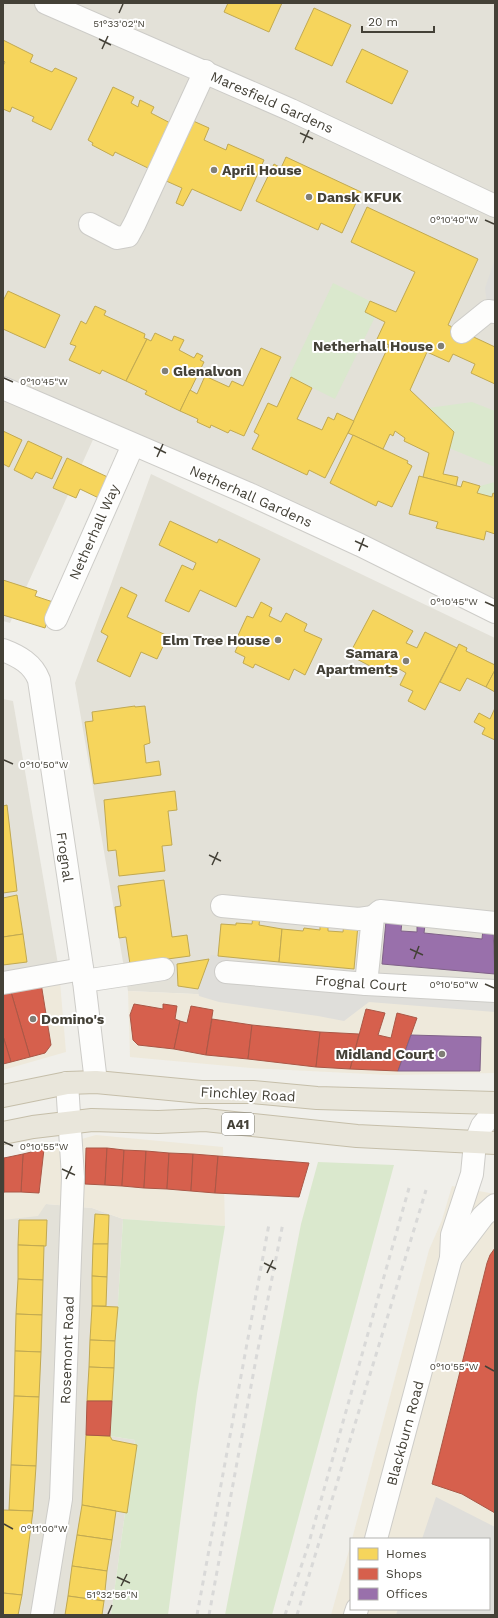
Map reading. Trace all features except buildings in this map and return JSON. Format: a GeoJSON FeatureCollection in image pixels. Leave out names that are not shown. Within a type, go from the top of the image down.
{"type":"FeatureCollection","features":[{"type":"Feature","properties":{"kind":"highway","name":"Finchley Road"},"geometry":{"type":"LineString","coordinates":[[3,1096],[67,1083],[96,1082],[201,1092],[253,1092],[317,1098],[495,1103]]}},
{"type":"Feature","properties":{"kind":"highway","name":"Finchley Road"},"geometry":{"type":"LineString","coordinates":[[3,1134],[33,1127],[69,1122],[205,1120],[357,1136],[485,1143]]}},
{"type":"Feature","properties":{"kind":"street","name":"Maresfield Gardens"},"geometry":{"type":"LineString","coordinates":[[46,3],[205,71],[495,206]]}},
{"type":"Feature","properties":{"kind":"street"},"geometry":{"type":"LineString","coordinates":[[90,224],[117,238],[128,236],[205,71]]}},
{"type":"Feature","properties":{"kind":"street"},"geometry":{"type":"LineString","coordinates":[[462,332],[488,311],[495,312]]}},
{"type":"Feature","properties":{"kind":"street","name":"Netherhall Gardens"},"geometry":{"type":"LineString","coordinates":[[3,388],[247,493],[346,538],[495,612]]}},
{"type":"Feature","properties":{"kind":"street","name":"Netherhall Way"},"geometry":{"type":"LineString","coordinates":[[56,619],[133,445]]}},
{"type":"Feature","properties":{"kind":"street","name":"Frognal"},"geometry":{"type":"LineString","coordinates":[[3,650],[30,665],[35,670],[39,680],[83,975],[96,1082]]}},
{"type":"Feature","properties":{"kind":"street"},"geometry":{"type":"LineString","coordinates":[[222,906],[359,919],[372,917],[380,912],[495,923]]}},
{"type":"Feature","properties":{"kind":"street"},"geometry":{"type":"LineString","coordinates":[[366,984],[372,917]]}},
{"type":"Feature","properties":{"kind":"street"},"geometry":{"type":"LineString","coordinates":[[3,983],[163,969]]}},
{"type":"Feature","properties":{"kind":"street","name":"Frognal Court"},"geometry":{"type":"LineString","coordinates":[[226,972],[366,984],[495,991]]}},
{"type":"Feature","properties":{"kind":"street","name":"Rosemont Road"},"geometry":{"type":"LineString","coordinates":[[42,1615],[61,1499],[73,1177],[67,1083]]}},
{"type":"Feature","properties":{"kind":"street","name":"Blackburn Road"},"geometry":{"type":"LineString","coordinates":[[376,1538],[451,1258],[452,1235],[472,1174],[485,1143],[482,1126],[495,1110]]}},
{"type":"Feature","properties":{"kind":"street","name":"Blackburn Road"},"geometry":{"type":"LineString","coordinates":[[451,1258],[489,1210],[495,1194]]}},
{"type":"Feature","properties":{"kind":"shaded area"},"geometry":{"type":"Polygon","coordinates":[[[3,3],[495,3],[495,620],[96,433],[10,623],[3,621],[3,3]]]}},
{"type":"Feature","properties":{"kind":"shaded area"},"geometry":{"type":"Polygon","coordinates":[[[494,262],[495,319],[488,311],[485,288],[494,262]]]}},
{"type":"Feature","properties":{"kind":"shaded area"},"geometry":{"type":"Polygon","coordinates":[[[151,474],[495,638],[495,996],[355,1001],[128,991],[75,683],[151,474]]]}},
{"type":"Feature","properties":{"kind":"shaded area"},"geometry":{"type":"Polygon","coordinates":[[[3,699],[13,701],[59,970],[3,987],[3,699]]]}},
{"type":"Feature","properties":{"kind":"shaded area"},"geometry":{"type":"Polygon","coordinates":[[[211,955],[229,957],[227,972],[495,991],[495,1012],[369,1002],[344,1021],[219,1002],[199,996],[198,989],[211,955]]]}},
{"type":"Feature","properties":{"kind":"shaded area"},"geometry":{"type":"Polygon","coordinates":[[[59,970],[66,1052],[3,1070],[3,987],[59,970]]]}},
{"type":"Feature","properties":{"kind":"shaded area"},"geometry":{"type":"Polygon","coordinates":[[[128,991],[355,1001],[495,996],[495,1073],[389,1075],[251,1068],[130,1057],[128,991]]]}},
{"type":"Feature","properties":{"kind":"shaded area"},"geometry":{"type":"Polygon","coordinates":[[[96,1135],[223,1147],[225,1226],[123,1219],[92,1208],[46,1204],[38,1216],[3,1220],[3,1161],[96,1135]]]}},
{"type":"Feature","properties":{"kind":"shaded area"},"geometry":{"type":"Polygon","coordinates":[[[452,1186],[495,1194],[495,1615],[331,1615],[350,1547],[350,1610],[490,1610],[490,1538],[352,1538],[429,1250],[442,1220],[452,1186]]]}},
{"type":"Feature","properties":{"kind":"shaded area"},"geometry":{"type":"Polygon","coordinates":[[[46,1204],[92,1208],[123,1219],[110,1436],[135,1440],[111,1615],[3,1615],[3,1220],[46,1204]]]}},
{"type":"Feature","properties":{"kind":"shaded area"},"geometry":{"type":"Polygon","coordinates":[[[436,1497],[495,1527],[495,1615],[396,1615],[398,1610],[490,1610],[490,1538],[422,1538],[436,1497]]]}},
{"type":"Feature","properties":{"kind":"green space"},"geometry":{"type":"Polygon","coordinates":[[[333,283],[370,301],[365,312],[375,317],[335,399],[289,376],[333,283]]]}},
{"type":"Feature","properties":{"kind":"green space"},"geometry":{"type":"Polygon","coordinates":[[[472,402],[495,411],[495,467],[449,448],[428,408],[472,402]]]}},
{"type":"Feature","properties":{"kind":"green space"},"geometry":{"type":"Polygon","coordinates":[[[495,482],[495,494],[493,493],[492,497],[477,493],[480,486],[495,482]]]}},
{"type":"Feature","properties":{"kind":"green space"},"geometry":{"type":"Polygon","coordinates":[[[318,1162],[394,1165],[272,1615],[225,1615],[301,1224],[318,1162]]]}},
{"type":"Feature","properties":{"kind":"green space"},"geometry":{"type":"Polygon","coordinates":[[[123,1219],[225,1226],[197,1394],[168,1615],[111,1615],[135,1440],[110,1436],[123,1219]]]}},
{"type":"Feature","properties":{"kind":"railway"},"geometry":{"type":"LineString","coordinates":[[285,1615],[308,1546],[409,1188]]}},
{"type":"Feature","properties":{"kind":"railway"},"geometry":{"type":"LineString","coordinates":[[297,1615],[426,1190]]}},
{"type":"Feature","properties":{"kind":"railway"},"geometry":{"type":"LineString","coordinates":[[209,1615],[256,1359],[283,1223]]}},
{"type":"Feature","properties":{"kind":"railway"},"geometry":{"type":"LineString","coordinates":[[197,1615],[269,1224]]}},
{"type":"Feature","properties":{"kind":"place","name":"April House"},"geometry":{"type":"Point","coordinates":[214,170]}},
{"type":"Feature","properties":{"kind":"place","name":"Dansk KFUK"},"geometry":{"type":"Point","coordinates":[309,197]}},
{"type":"Feature","properties":{"kind":"place","name":"Netherhall House"},"geometry":{"type":"Point","coordinates":[441,346]}},
{"type":"Feature","properties":{"kind":"place","name":"Glenalvon"},"geometry":{"type":"Point","coordinates":[165,371]}},
{"type":"Feature","properties":{"kind":"place","name":"Elm Tree House"},"geometry":{"type":"Point","coordinates":[278,640]}},
{"type":"Feature","properties":{"kind":"place","name":"Samara Apartments"},"geometry":{"type":"Point","coordinates":[406,661]}},
{"type":"Feature","properties":{"kind":"place","name":"Domino's"},"geometry":{"type":"Point","coordinates":[33,1019]}},
{"type":"Feature","properties":{"kind":"place","name":"Midland Court"},"geometry":{"type":"Point","coordinates":[442,1054]}}]}
